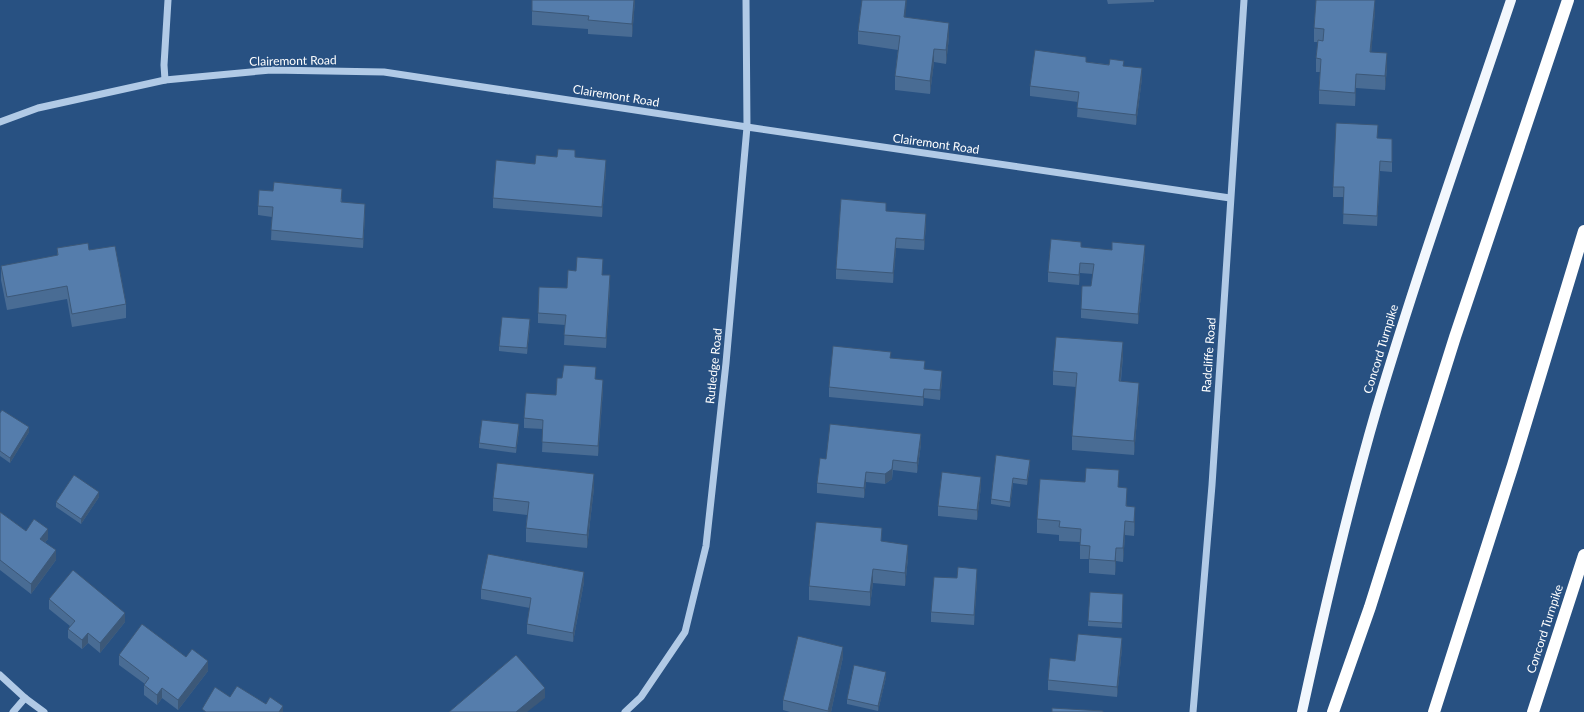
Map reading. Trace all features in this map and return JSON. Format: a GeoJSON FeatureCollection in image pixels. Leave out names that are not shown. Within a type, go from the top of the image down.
{"type":"FeatureCollection","features":[{"type":"Feature","properties":{"kind":"highway"},"geometry":{"type":"LineString","coordinates":[[1333,712],[1370,607],[1453,344],[1568,0]]}},
{"type":"Feature","properties":{"kind":"highway"},"geometry":{"type":"LineString","coordinates":[[1434,712],[1513,465],[1584,231]]}},
{"type":"Feature","properties":{"kind":"highway","name":"Concord Turnpike"},"geometry":{"type":"LineString","coordinates":[[1533,712],[1584,555]]}},
{"type":"Feature","properties":{"kind":"main road","name":"Concord Turnpike"},"geometry":{"type":"LineString","coordinates":[[1302,712],[1328,593],[1376,411],[1511,0]]}},
{"type":"Feature","properties":{"kind":"street"},"geometry":{"type":"LineString","coordinates":[[165,80],[164,65],[168,0]]}},
{"type":"Feature","properties":{"kind":"street","name":"Rutledge Road"},"geometry":{"type":"LineString","coordinates":[[625,712],[641,697],[685,632],[706,546],[726,363],[747,127],[746,0]]}},
{"type":"Feature","properties":{"kind":"street","name":"Radcliffe Road"},"geometry":{"type":"LineString","coordinates":[[1193,712],[1212,485],[1244,0]]}},
{"type":"Feature","properties":{"kind":"street","name":"Clairemont Road"},"geometry":{"type":"LineString","coordinates":[[0,122],[38,108],[165,80],[271,70],[384,72],[1230,198]]}},
{"type":"Feature","properties":{"kind":"street"},"geometry":{"type":"LineString","coordinates":[[0,675],[44,712]]}},
{"type":"Feature","properties":{"kind":"street"},"geometry":{"type":"LineString","coordinates":[[13,712],[26,698]]}},
{"type":"Feature","properties":{"kind":"building"},"geometry":{"type":"Polygon","coordinates":[[[532,0],[634,0],[632,24],[588,20],[589,16],[532,11],[532,0]]]}},
{"type":"Feature","properties":{"kind":"building"},"geometry":{"type":"Polygon","coordinates":[[[862,0],[906,0],[904,17],[949,23],[946,50],[934,49],[930,81],[895,76],[900,36],[858,31],[862,0]]]}},
{"type":"Feature","properties":{"kind":"building"},"geometry":{"type":"Polygon","coordinates":[[[1316,0],[1375,0],[1370,52],[1387,53],[1385,76],[1356,74],[1355,93],[1319,90],[1321,59],[1316,58],[1318,40],[1323,41],[1324,29],[1314,28],[1316,0]]]}},
{"type":"Feature","properties":{"kind":"building"},"geometry":{"type":"Polygon","coordinates":[[[1035,50],[1086,57],[1086,62],[1109,65],[1110,59],[1124,61],[1123,66],[1142,68],[1136,115],[1077,108],[1079,92],[1030,86],[1035,50]]]}},
{"type":"Feature","properties":{"kind":"building"},"geometry":{"type":"Polygon","coordinates":[[[1336,123],[1378,125],[1377,138],[1392,139],[1392,162],[1380,161],[1377,216],[1343,214],[1344,187],[1333,187],[1336,123]]]}},
{"type":"Feature","properties":{"kind":"building"},"geometry":{"type":"Polygon","coordinates":[[[558,149],[575,150],[575,157],[606,160],[602,207],[493,198],[496,160],[535,164],[536,155],[557,157],[558,149]]]}},
{"type":"Feature","properties":{"kind":"building"},"geometry":{"type":"Polygon","coordinates":[[[274,182],[342,189],[341,202],[365,204],[363,239],[271,230],[273,207],[258,206],[259,190],[273,191],[274,182]]]}},
{"type":"Feature","properties":{"kind":"building"},"geometry":{"type":"Polygon","coordinates":[[[841,199],[886,203],[886,211],[926,214],[924,240],[896,238],[893,273],[836,269],[841,199]]]}},
{"type":"Feature","properties":{"kind":"building"},"geometry":{"type":"Polygon","coordinates":[[[1051,239],[1081,242],[1081,247],[1112,250],[1112,242],[1145,245],[1138,314],[1081,309],[1082,286],[1091,286],[1094,264],[1080,263],[1079,275],[1048,272],[1051,239]]]}},
{"type":"Feature","properties":{"kind":"building"},"geometry":{"type":"Polygon","coordinates":[[[88,243],[89,250],[115,246],[126,304],[72,314],[67,286],[7,297],[1,266],[58,255],[57,248],[88,243]]]}},
{"type":"Feature","properties":{"kind":"building"},"geometry":{"type":"Polygon","coordinates":[[[577,257],[603,259],[602,275],[610,275],[606,338],[564,335],[566,315],[538,313],[539,287],[567,288],[568,270],[576,271],[577,257]]]}},
{"type":"Feature","properties":{"kind":"building"},"geometry":{"type":"Polygon","coordinates":[[[502,317],[530,319],[527,348],[499,346],[502,317]]]}},
{"type":"Feature","properties":{"kind":"building"},"geometry":{"type":"Polygon","coordinates":[[[1056,337],[1123,342],[1119,381],[1139,383],[1134,441],[1072,436],[1077,373],[1053,371],[1056,337]]]}},
{"type":"Feature","properties":{"kind":"building"},"geometry":{"type":"Polygon","coordinates":[[[833,346],[891,352],[890,358],[925,361],[924,369],[942,371],[940,390],[924,389],[923,397],[829,387],[833,346]]]}},
{"type":"Feature","properties":{"kind":"building"},"geometry":{"type":"Polygon","coordinates":[[[564,365],[596,367],[595,379],[603,380],[598,446],[542,442],[543,420],[524,418],[526,393],[556,395],[557,378],[562,378],[564,365]]]}},
{"type":"Feature","properties":{"kind":"building"},"geometry":{"type":"Polygon","coordinates":[[[2,410],[29,427],[10,458],[0,451],[0,413],[2,410]]]}},
{"type":"Feature","properties":{"kind":"building"},"geometry":{"type":"Polygon","coordinates":[[[482,420],[519,424],[516,448],[479,443],[482,420]]]}},
{"type":"Feature","properties":{"kind":"building"},"geometry":{"type":"Polygon","coordinates":[[[830,424],[921,434],[917,463],[893,460],[892,469],[885,474],[866,472],[864,488],[817,483],[820,458],[826,459],[830,424]]]}},
{"type":"Feature","properties":{"kind":"building"},"geometry":{"type":"Polygon","coordinates":[[[996,455],[1030,460],[1027,480],[1013,478],[1010,502],[991,499],[996,455]]]}},
{"type":"Feature","properties":{"kind":"building"},"geometry":{"type":"Polygon","coordinates":[[[497,463],[594,474],[587,535],[526,528],[529,502],[493,498],[497,463]]]}},
{"type":"Feature","properties":{"kind":"building"},"geometry":{"type":"Polygon","coordinates":[[[1086,468],[1119,470],[1118,487],[1127,488],[1126,506],[1135,507],[1134,522],[1125,521],[1123,548],[1116,548],[1115,561],[1089,559],[1090,546],[1080,545],[1081,529],[1059,527],[1060,521],[1037,519],[1040,479],[1085,482],[1086,468]]]}},
{"type":"Feature","properties":{"kind":"building"},"geometry":{"type":"Polygon","coordinates":[[[942,472],[981,477],[977,510],[938,506],[942,472]]]}},
{"type":"Feature","properties":{"kind":"building"},"geometry":{"type":"Polygon","coordinates":[[[74,475],[99,492],[81,519],[56,502],[74,475]]]}},
{"type":"Feature","properties":{"kind":"building"},"geometry":{"type":"Polygon","coordinates":[[[0,512],[26,531],[34,519],[48,529],[40,539],[56,550],[31,584],[0,560],[0,512]]]}},
{"type":"Feature","properties":{"kind":"building"},"geometry":{"type":"Polygon","coordinates":[[[816,522],[882,528],[881,541],[908,545],[905,573],[873,569],[870,592],[809,586],[816,522]]]}},
{"type":"Feature","properties":{"kind":"building"},"geometry":{"type":"Polygon","coordinates":[[[488,554],[584,572],[573,633],[527,624],[531,598],[481,589],[488,554]]]}},
{"type":"Feature","properties":{"kind":"building"},"geometry":{"type":"Polygon","coordinates":[[[958,567],[977,569],[974,615],[931,612],[934,577],[957,578],[958,567]]]}},
{"type":"Feature","properties":{"kind":"building"},"geometry":{"type":"Polygon","coordinates":[[[73,570],[125,613],[100,643],[88,633],[82,640],[68,629],[75,621],[49,599],[73,570]]]}},
{"type":"Feature","properties":{"kind":"building"},"geometry":{"type":"Polygon","coordinates":[[[1090,592],[1123,594],[1122,623],[1088,621],[1090,592]]]}},
{"type":"Feature","properties":{"kind":"building"},"geometry":{"type":"Polygon","coordinates":[[[142,624],[186,657],[192,649],[208,661],[178,700],[162,688],[157,695],[144,685],[149,678],[119,655],[142,624]]]}},
{"type":"Feature","properties":{"kind":"building"},"geometry":{"type":"Polygon","coordinates":[[[1078,634],[1122,638],[1117,687],[1048,680],[1050,658],[1075,661],[1078,634]]]}},
{"type":"Feature","properties":{"kind":"building"},"geometry":{"type":"Polygon","coordinates":[[[798,636],[843,647],[828,711],[783,700],[798,636]]]}},
{"type":"Feature","properties":{"kind":"building"},"geometry":{"type":"Polygon","coordinates":[[[516,655],[545,688],[516,712],[449,712],[516,655]]]}},
{"type":"Feature","properties":{"kind":"building"},"geometry":{"type":"Polygon","coordinates":[[[854,665],[886,672],[878,706],[847,699],[854,665]]]}},
{"type":"Feature","properties":{"kind":"building"},"geometry":{"type":"Polygon","coordinates":[[[237,686],[266,704],[270,697],[283,706],[279,712],[206,712],[202,709],[215,687],[230,697],[237,686]]]}},
{"type":"Feature","properties":{"kind":"building"},"geometry":{"type":"Polygon","coordinates":[[[1052,708],[1103,711],[1103,712],[1052,712],[1052,708]]]}}]}
